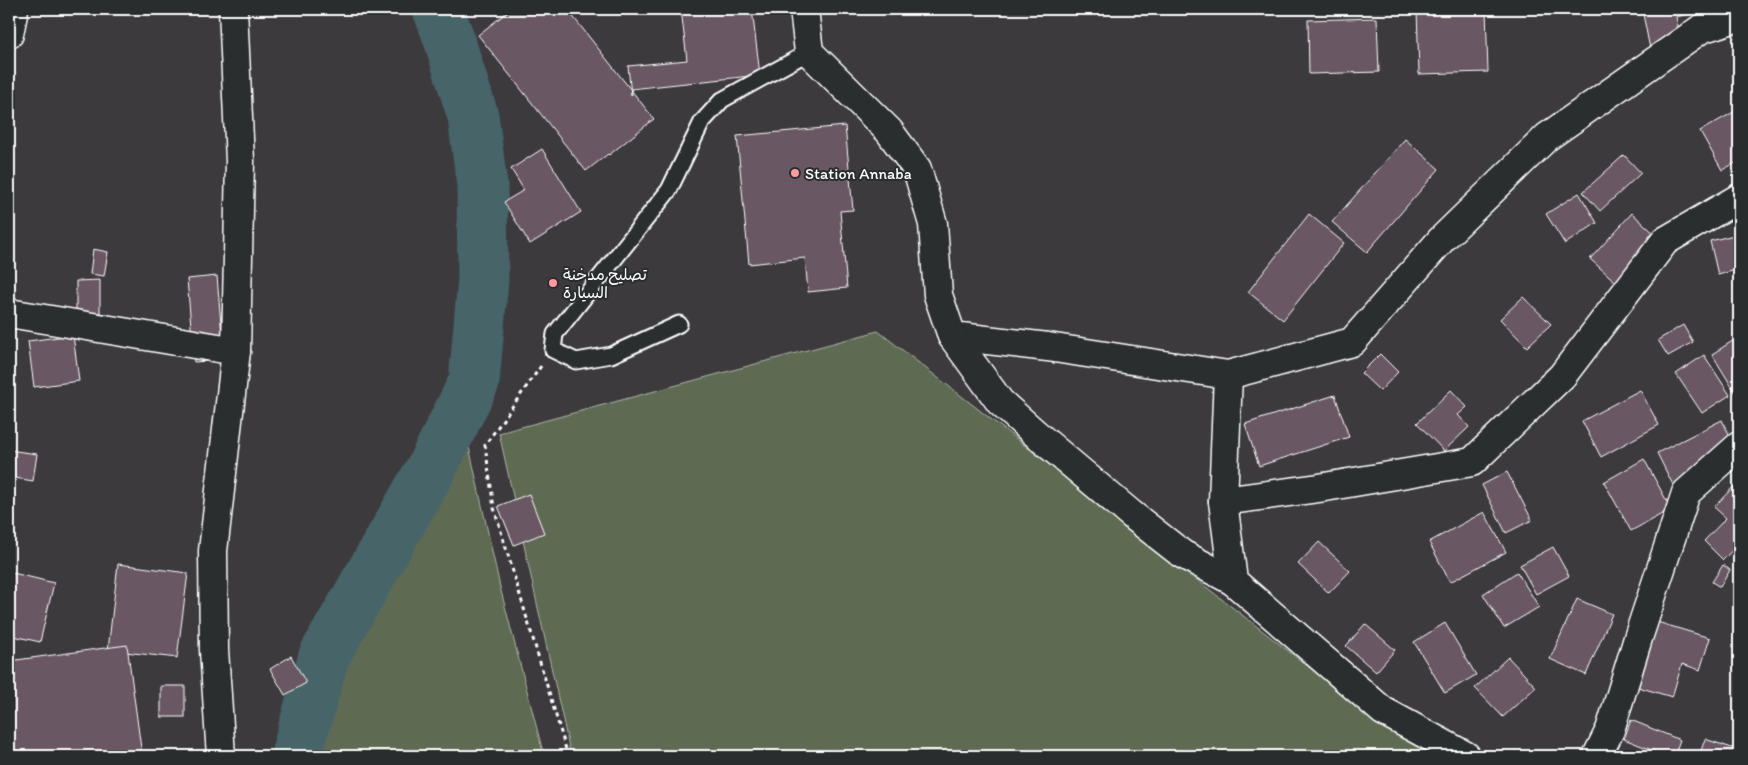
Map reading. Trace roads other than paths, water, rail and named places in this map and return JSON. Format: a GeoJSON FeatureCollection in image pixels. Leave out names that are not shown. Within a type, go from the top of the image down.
{"type":"FeatureCollection","features":[{"type":"Feature","properties":{"kind":"street"},"geometry":{"type":"LineString","coordinates":[[9,34],[14,9]]}},
{"type":"Feature","properties":{"kind":"street"},"geometry":{"type":"LineString","coordinates":[[221,756],[214,650],[214,551],[236,351],[240,161],[232,9]]}},
{"type":"Feature","properties":{"kind":"street"},"geometry":{"type":"LineString","coordinates":[[804,9],[809,52],[889,131],[917,169],[932,224],[938,295],[952,336],[1000,402],[1131,514],[1182,554],[1233,581],[1383,711],[1466,756]]}},
{"type":"Feature","properties":{"kind":"street"},"geometry":{"type":"LineString","coordinates":[[952,336],[1048,347],[1228,375],[1352,342],[1442,239],[1547,137],[1701,29],[1739,17]]}},
{"type":"Feature","properties":{"kind":"street"},"geometry":{"type":"LineString","coordinates":[[1223,500],[1319,488],[1472,462],[1562,376],[1665,241],[1739,198]]}},
{"type":"Feature","properties":{"kind":"street"},"geometry":{"type":"LineString","coordinates":[[9,313],[236,351]]}},
{"type":"Feature","properties":{"kind":"street"},"geometry":{"type":"LineString","coordinates":[[1228,375],[1223,500],[1233,581]]}},
{"type":"Feature","properties":{"kind":"street"},"geometry":{"type":"LineString","coordinates":[[1597,756],[1610,730],[1686,493],[1739,446]]}},
{"type":"Feature","properties":{"kind":"lane"},"geometry":{"type":"LineString","coordinates":[[679,324],[611,355],[576,361],[553,350],[556,334],[670,190],[702,122],[722,100],[809,52]]}},
{"type":"Feature","properties":{"kind":"waterway"},"geometry":{"type":"LineString","coordinates":[[296,756],[324,656],[431,469],[474,382],[483,280],[482,185],[473,116],[438,9]]}},
{"type":"Feature","properties":{"kind":"place","name":"Station Annaba"},"geometry":{"type":"Point","coordinates":[795,173]}},
{"type":"Feature","properties":{"kind":"place","name":"تصليح مدخنة السيارة"},"geometry":{"type":"Point","coordinates":[553,283]}}]}
